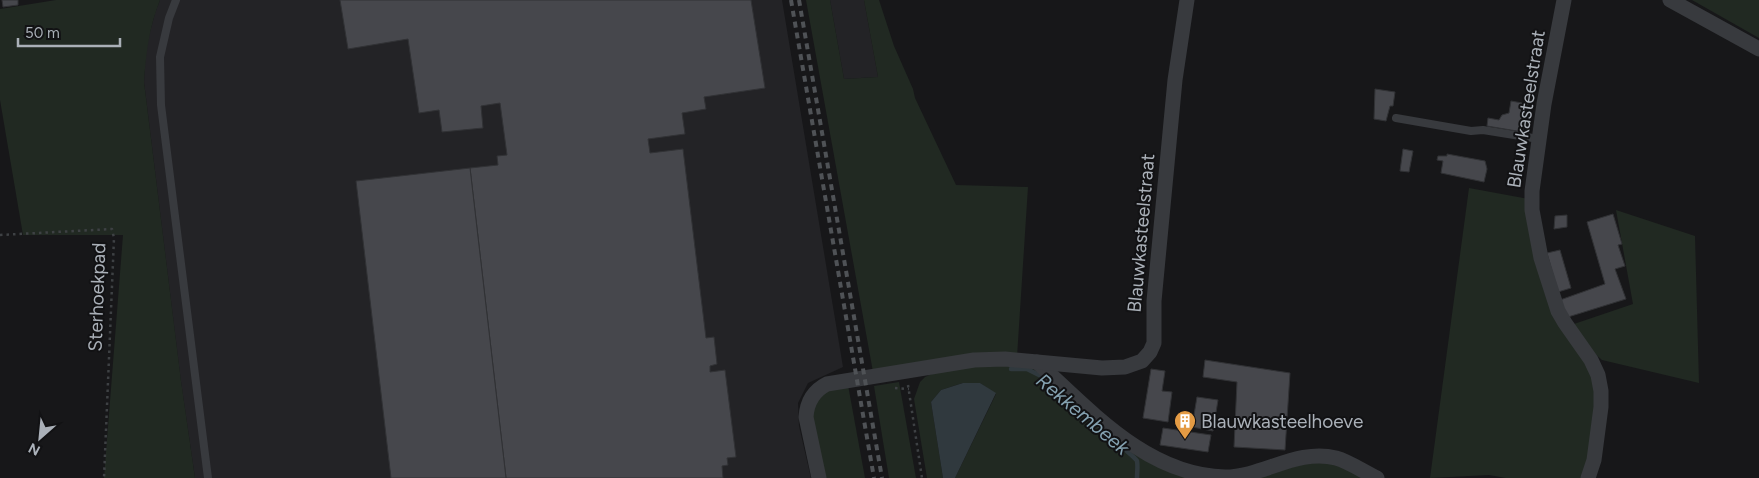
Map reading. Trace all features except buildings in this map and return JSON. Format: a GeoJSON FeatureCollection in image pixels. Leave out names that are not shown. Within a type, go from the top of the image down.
{"type":"FeatureCollection","features":[{"type":"Feature","properties":{"kind":"street","name":"Blauwkasteelstraat"},"geometry":{"type":"LineString","coordinates":[[818,478],[806,417],[807,407],[814,392],[820,387],[831,383],[974,360],[1005,359],[1102,368],[1125,367],[1142,362],[1150,352],[1154,342],[1157,272],[1175,80],[1186,0]]}},
{"type":"Feature","properties":{"kind":"street","name":"Blauwkasteelstraat"},"geometry":{"type":"LineString","coordinates":[[1564,0],[1544,104],[1532,191],[1536,230],[1542,258],[1558,311],[1591,360],[1598,375],[1602,407],[1594,460],[1588,478]]}},
{"type":"Feature","properties":{"kind":"street"},"geometry":{"type":"LineString","coordinates":[[1670,0],[1759,49]]}},
{"type":"Feature","properties":{"kind":"street"},"geometry":{"type":"LineString","coordinates":[[1037,362],[1129,443],[1150,456],[1178,467],[1225,477],[1254,473],[1306,456],[1318,456],[1337,458],[1377,478]]}},
{"type":"Feature","properties":{"kind":"lane"},"geometry":{"type":"LineString","coordinates":[[176,0],[168,18],[160,57],[161,105],[208,478]]}},
{"type":"Feature","properties":{"kind":"lane"},"geometry":{"type":"LineString","coordinates":[[1396,118],[1471,131],[1483,130],[1539,139]]}},
{"type":"Feature","properties":{"kind":"path","name":"Sterhoekpad"},"geometry":{"type":"LineString","coordinates":[[0,235],[112,229],[114,238],[104,478]]}},
{"type":"Feature","properties":{"kind":"path"},"geometry":{"type":"LineString","coordinates":[[906,370],[922,478]]}},
{"type":"Feature","properties":{"kind":"path"},"geometry":{"type":"LineString","coordinates":[[897,388],[909,388]]}},
{"type":"Feature","properties":{"kind":"shaded area"},"geometry":{"type":"Polygon","coordinates":[[[56,0],[160,0],[153,20],[144,82],[195,478],[104,478],[123,235],[23,235],[0,100],[0,9],[56,0]]]}},
{"type":"Feature","properties":{"kind":"shaded area"},"geometry":{"type":"Polygon","coordinates":[[[160,0],[782,0],[843,367],[808,383],[798,403],[799,426],[811,478],[195,478],[181,382],[144,82],[146,47],[160,0]]]}},
{"type":"Feature","properties":{"kind":"shaded area"},"geometry":{"type":"Polygon","coordinates":[[[806,0],[830,0],[844,79],[878,77],[864,0],[879,0],[894,46],[913,89],[915,98],[956,185],[1028,187],[1017,357],[873,372],[806,0]]]}},
{"type":"Feature","properties":{"kind":"shaded area"},"geometry":{"type":"Polygon","coordinates":[[[830,0],[864,0],[878,77],[844,79],[830,0]]]}},
{"type":"Feature","properties":{"kind":"shaded area"},"geometry":{"type":"Polygon","coordinates":[[[1692,0],[1759,0],[1759,38],[1692,0]]]}},
{"type":"Feature","properties":{"kind":"shaded area"},"geometry":{"type":"Polygon","coordinates":[[[1469,188],[1529,199],[1532,234],[1597,388],[1585,478],[1506,478],[1489,475],[1430,478],[1469,188]]]}},
{"type":"Feature","properties":{"kind":"shaded area"},"geometry":{"type":"Polygon","coordinates":[[[1616,210],[1695,236],[1699,383],[1602,360],[1591,350],[1571,325],[1633,304],[1616,210]]]}},
{"type":"Feature","properties":{"kind":"shaded area"},"geometry":{"type":"Polygon","coordinates":[[[1033,365],[1125,446],[1201,478],[955,478],[996,394],[980,383],[963,383],[941,390],[931,402],[943,478],[927,478],[914,399],[920,382],[925,377],[940,370],[954,367],[1033,365]]]}},
{"type":"Feature","properties":{"kind":"shaded area"},"geometry":{"type":"Polygon","coordinates":[[[899,382],[916,478],[889,478],[874,386],[899,382]]]}},
{"type":"Feature","properties":{"kind":"shaded area"},"geometry":{"type":"Polygon","coordinates":[[[963,383],[980,383],[996,393],[955,478],[943,478],[931,402],[941,390],[963,383]]]}},
{"type":"Feature","properties":{"kind":"shaded area"},"geometry":{"type":"Polygon","coordinates":[[[848,385],[865,478],[822,478],[810,408],[822,392],[848,385]]]}},
{"type":"Feature","properties":{"kind":"shaded area"},"geometry":{"type":"Polygon","coordinates":[[[1322,459],[1368,478],[1254,478],[1322,459]]]}},
{"type":"Feature","properties":{"kind":"waterway","name":"Rekkembeek"},"geometry":{"type":"LineString","coordinates":[[1011,369],[1027,369],[1045,378]]}},
{"type":"Feature","properties":{"kind":"waterway","name":"Rekkembeek"},"geometry":{"type":"LineString","coordinates":[[1108,435],[1137,461],[1137,478]]}},
{"type":"Feature","properties":{"kind":"railway"},"geometry":{"type":"LineString","coordinates":[[791,0],[874,478]]}},
{"type":"Feature","properties":{"kind":"railway"},"geometry":{"type":"LineString","coordinates":[[799,0],[882,478]]}},
{"type":"Feature","properties":{"kind":"place","name":"Blauwkasteelhoeve"},"geometry":{"type":"Point","coordinates":[1185,440]}}]}
